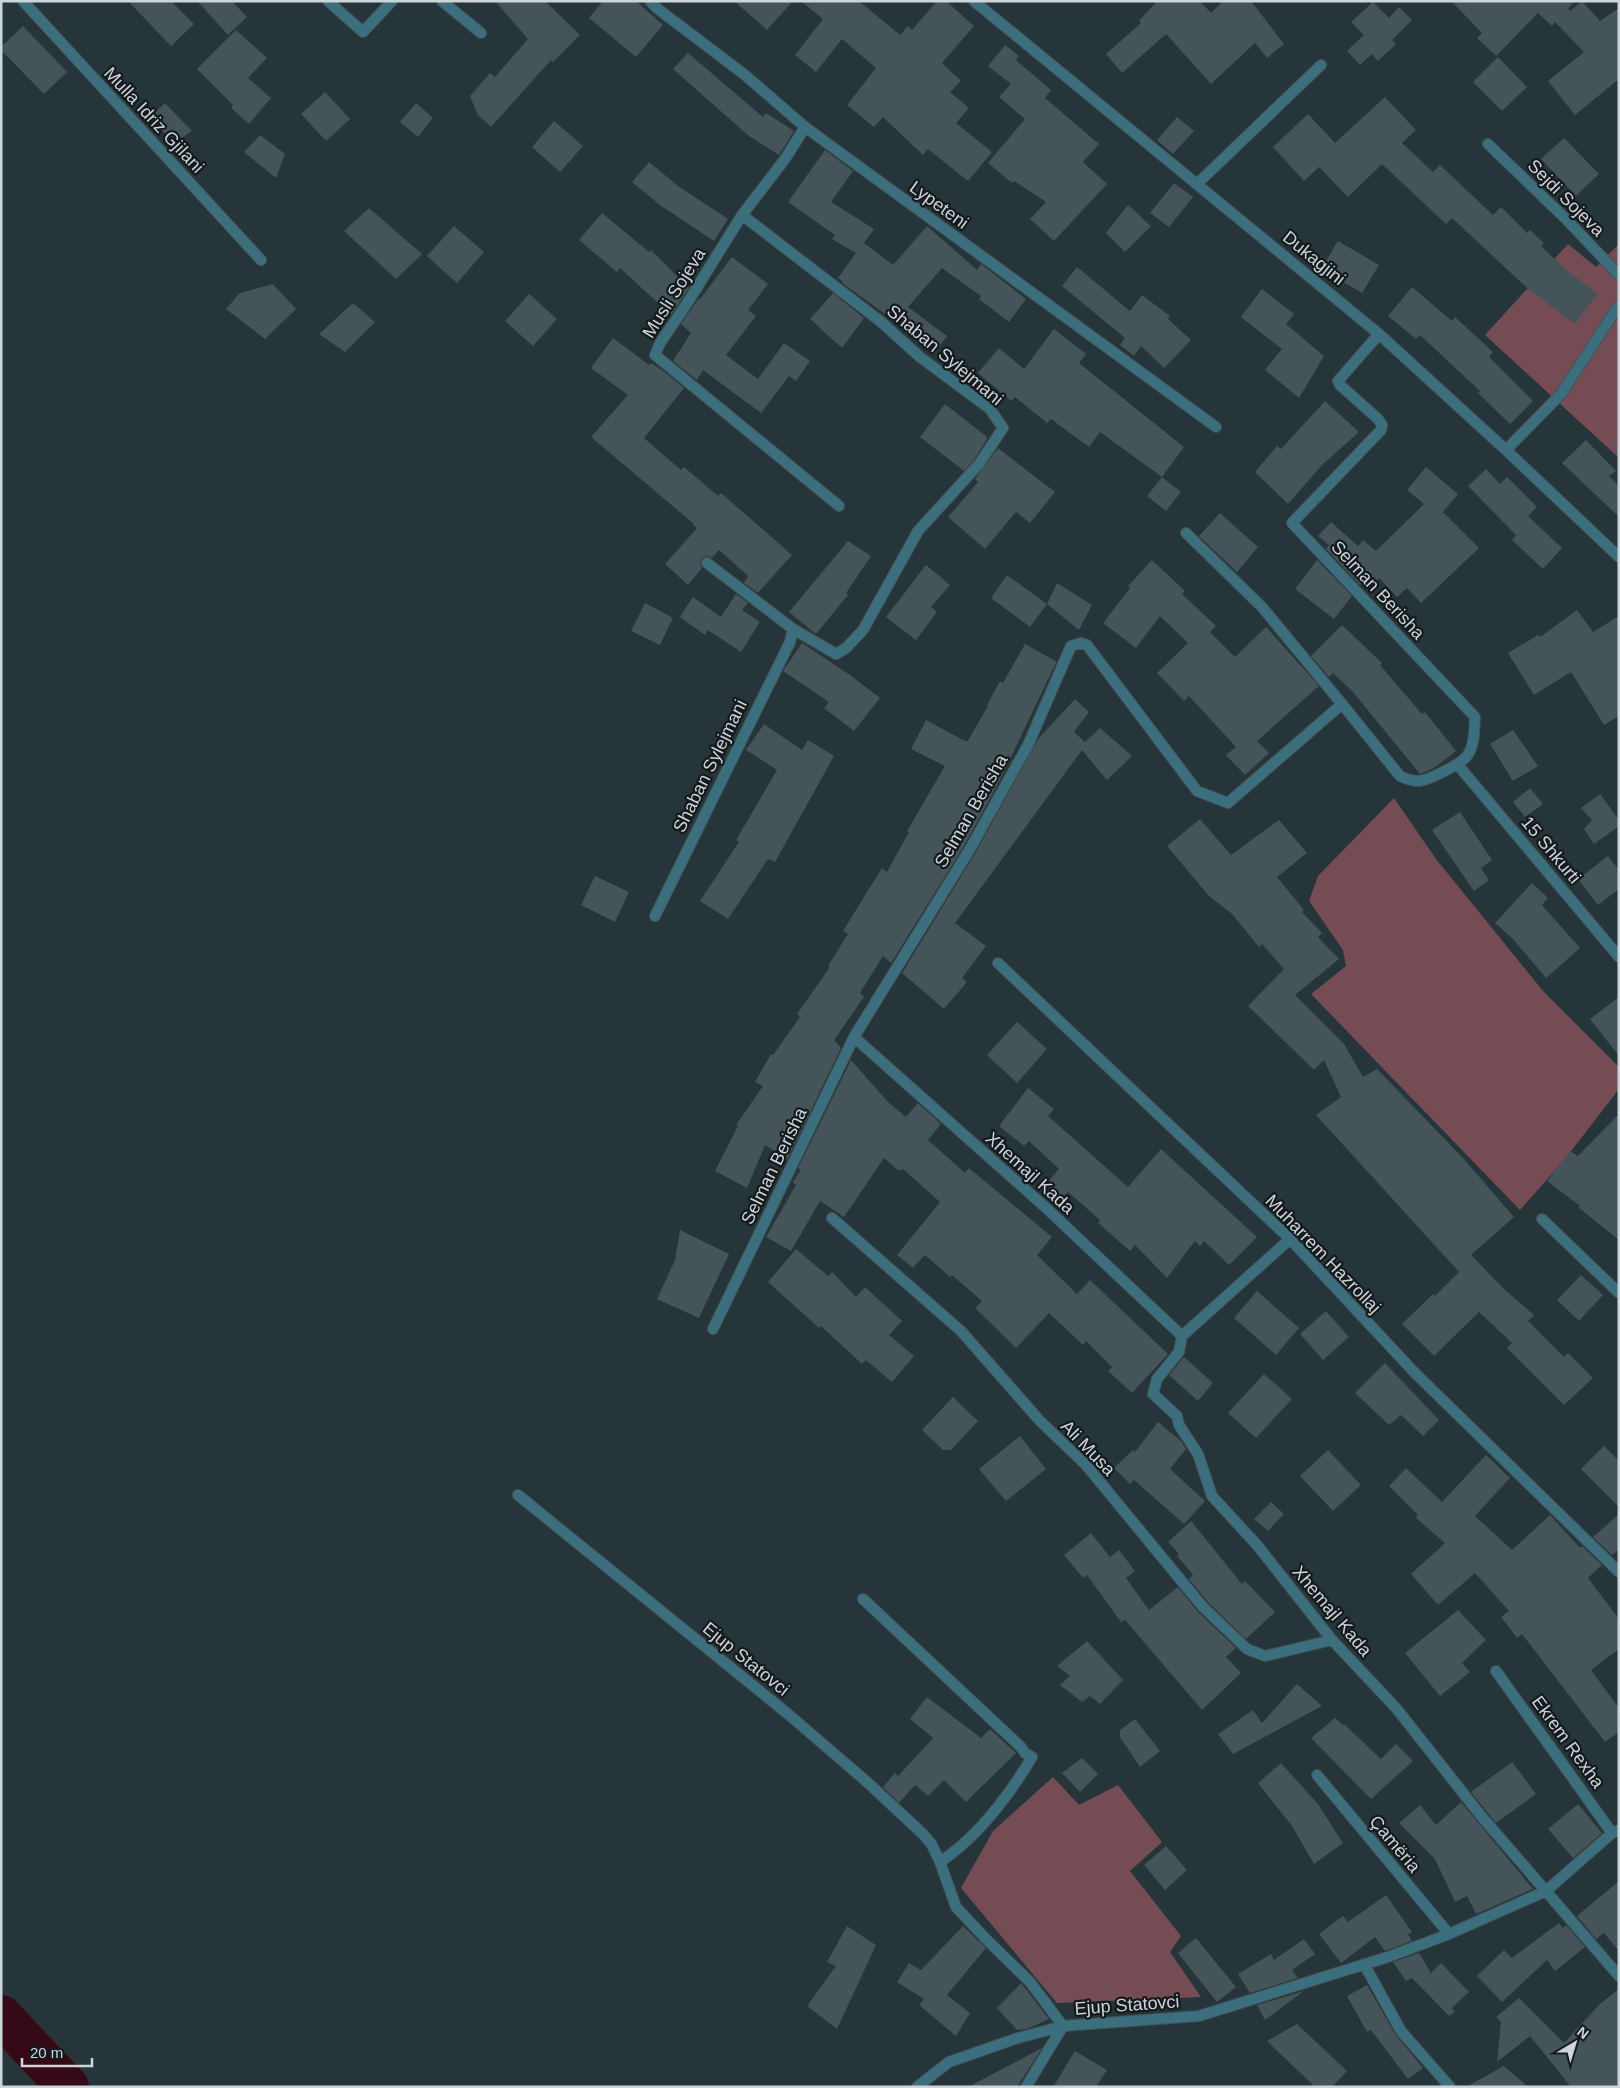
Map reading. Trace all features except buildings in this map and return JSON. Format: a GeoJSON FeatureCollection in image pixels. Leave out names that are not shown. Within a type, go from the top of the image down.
{"type":"FeatureCollection","features":[{"type":"Feature","properties":{"kind":"street","name":"Mulla Idriz Gjilani"},"geometry":{"type":"LineString","coordinates":[[23,1],[261,260]]}},
{"type":"Feature","properties":{"kind":"street"},"geometry":{"type":"LineString","coordinates":[[328,1],[362,32],[392,1]]}},
{"type":"Feature","properties":{"kind":"street"},"geometry":{"type":"LineString","coordinates":[[442,1],[481,33]]}},
{"type":"Feature","properties":{"kind":"street","name":"Lypeteni"},"geometry":{"type":"LineString","coordinates":[[650,1],[658,10],[745,75],[805,127],[1216,427]]}},
{"type":"Feature","properties":{"kind":"street","name":"Dukagjini"},"geometry":{"type":"LineString","coordinates":[[974,1],[1380,334],[1619,557]]}},
{"type":"Feature","properties":{"kind":"street"},"geometry":{"type":"LineString","coordinates":[[1197,184],[1320,65]]}},
{"type":"Feature","properties":{"kind":"street","name":"Musli Sojeva"},"geometry":{"type":"LineString","coordinates":[[805,127],[785,158],[742,215],[660,343],[656,355],[839,506]]}},
{"type":"Feature","properties":{"kind":"street","name":"Sejdi Sojeva"},"geometry":{"type":"LineString","coordinates":[[1488,144],[1566,219],[1619,275]]}},
{"type":"Feature","properties":{"kind":"street","name":"Shaban Sylejmani"},"geometry":{"type":"LineString","coordinates":[[707,563],[793,629],[836,654],[846,648],[863,630],[918,531],[978,464],[1003,428],[990,409],[920,357],[880,321],[742,215]]}},
{"type":"Feature","properties":{"kind":"street"},"geometry":{"type":"LineString","coordinates":[[1506,450],[1561,394],[1619,306]]}},
{"type":"Feature","properties":{"kind":"street","name":"Selman Berisha"},"geometry":{"type":"LineString","coordinates":[[1186,533],[1262,607],[1400,776],[1408,780],[1420,781],[1457,764],[1468,755],[1472,743],[1475,718],[1292,523],[1381,430],[1382,425],[1378,420],[1338,381],[1380,334]]}},
{"type":"Feature","properties":{"kind":"street","name":"Shaban Sylejmani"},"geometry":{"type":"LineString","coordinates":[[656,916],[790,642],[793,629]]}},
{"type":"Feature","properties":{"kind":"street","name":"Selman Berisha"},"geometry":{"type":"LineString","coordinates":[[713,1329],[854,1037],[970,849],[1028,746],[1071,646],[1081,643],[1087,645],[1197,791],[1228,802],[1342,704]]}},
{"type":"Feature","properties":{"kind":"street","name":"15 Shkurti"},"geometry":{"type":"LineString","coordinates":[[1457,764],[1619,957]]}},
{"type":"Feature","properties":{"kind":"street","name":"Muharrem Hazrollaj"},"geometry":{"type":"LineString","coordinates":[[998,963],[1290,1239],[1415,1374],[1619,1572]]}},
{"type":"Feature","properties":{"kind":"street","name":"Xhemajl Kada"},"geometry":{"type":"LineString","coordinates":[[854,1037],[1044,1206],[1182,1336]]}},
{"type":"Feature","properties":{"kind":"street","name":"Ali Musa"},"geometry":{"type":"LineString","coordinates":[[832,1218],[961,1331],[1040,1421],[1086,1465],[1203,1607],[1247,1649],[1265,1656],[1332,1640]]}},
{"type":"Feature","properties":{"kind":"street"},"geometry":{"type":"LineString","coordinates":[[1542,1218],[1619,1294]]}},
{"type":"Feature","properties":{"kind":"street","name":"Xhemajl Kada"},"geometry":{"type":"LineString","coordinates":[[1290,1239],[1182,1336],[1179,1352],[1157,1379],[1153,1394],[1177,1416],[1179,1425],[1198,1454],[1212,1496],[1257,1545],[1332,1640],[1396,1708],[1482,1817],[1619,1976]]}},
{"type":"Feature","properties":{"kind":"street","name":"Ejup Statovci"},"geometry":{"type":"LineString","coordinates":[[518,1495],[788,1714],[859,1775],[923,1834],[932,1845],[940,1862],[956,1908],[1030,1982],[1063,2026],[1199,2016],[1364,1964],[1449,1934],[1546,1891],[1615,1831]]}},
{"type":"Feature","properties":{"kind":"street"},"geometry":{"type":"LineString","coordinates":[[863,1599],[1022,1747],[1024,1753],[1032,1757],[1009,1794],[959,1849],[940,1862]]}},
{"type":"Feature","properties":{"kind":"street","name":"Ekrem Rexha"},"geometry":{"type":"LineString","coordinates":[[1496,1671],[1615,1831]]}},
{"type":"Feature","properties":{"kind":"street","name":"Çamëria"},"geometry":{"type":"LineString","coordinates":[[1317,1775],[1449,1934]]}},
{"type":"Feature","properties":{"kind":"street"},"geometry":{"type":"LineString","coordinates":[[1364,1964],[1401,2031],[1450,2087]]}},
{"type":"Feature","properties":{"kind":"street"},"geometry":{"type":"LineString","coordinates":[[917,2087],[950,2062],[1018,2038],[1063,2026]]}},
{"type":"Feature","properties":{"kind":"street"},"geometry":{"type":"LineString","coordinates":[[1026,2087],[1063,2026]]}},
{"type":"Feature","properties":{"kind":"shaded area"},"geometry":{"type":"Polygon","coordinates":[[[1568,244],[1596,267],[1619,244],[1619,458],[1485,335],[1568,244]]]}},
{"type":"Feature","properties":{"kind":"shaded area"},"geometry":{"type":"Polygon","coordinates":[[[1394,798],[1436,859],[1543,991],[1619,1067],[1619,1089],[1565,1159],[1520,1210],[1311,994],[1346,966],[1343,950],[1309,901],[1318,876],[1394,798]]]}},
{"type":"Feature","properties":{"kind":"shaded area"},"geometry":{"type":"Polygon","coordinates":[[[1053,1777],[1079,1805],[1118,1785],[1162,1842],[1130,1871],[1181,1936],[1170,1952],[1201,1997],[1057,2003],[961,1888],[993,1831],[1053,1777]]]}},
{"type":"Feature","properties":{"kind":"waterway"},"geometry":{"type":"LineString","coordinates":[[1,2016],[68,2087]]}}]}
